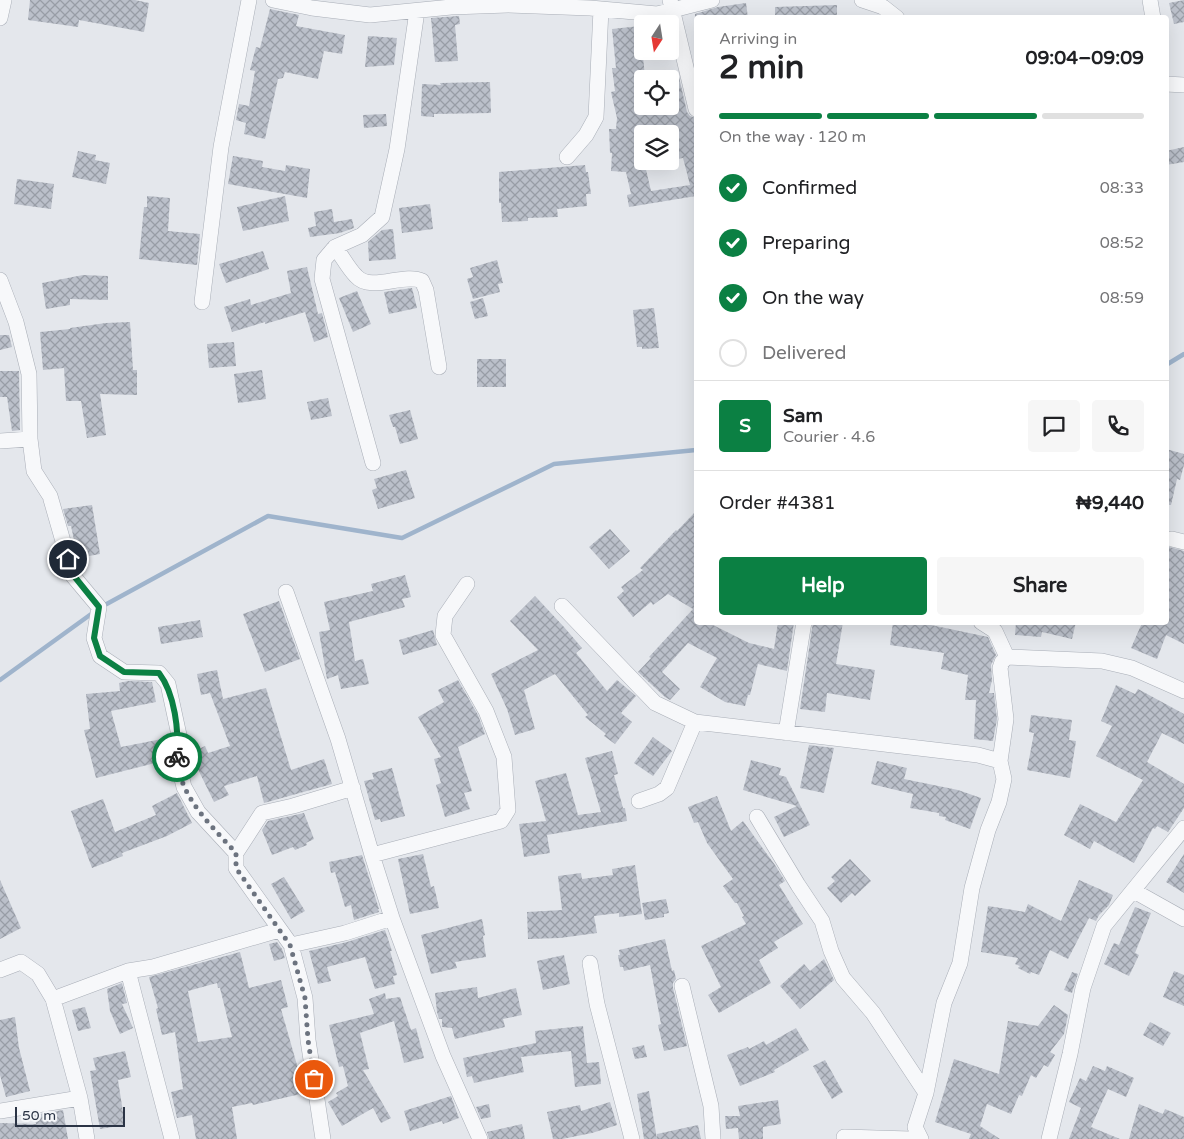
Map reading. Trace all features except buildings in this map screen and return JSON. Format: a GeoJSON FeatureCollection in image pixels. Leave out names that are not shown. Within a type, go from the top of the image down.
{"type":"FeatureCollection","features":[{"type":"Feature","properties":{"kind":"street"},"geometry":{"type":"LineString","coordinates":[[0,18],[4,0]]}},
{"type":"Feature","properties":{"kind":"street"},"geometry":{"type":"LineString","coordinates":[[202,302],[221,147],[248,0]]}},
{"type":"Feature","properties":{"kind":"street"},"geometry":{"type":"LineString","coordinates":[[273,0],[312,8],[369,8],[417,11],[450,4],[508,5],[601,9],[657,14],[672,5],[712,0]]}},
{"type":"Feature","properties":{"kind":"street"},"geometry":{"type":"LineString","coordinates":[[862,0],[883,7],[893,15]]}},
{"type":"Feature","properties":{"kind":"street"},"geometry":{"type":"LineString","coordinates":[[1150,0],[1152,15]]}},
{"type":"Feature","properties":{"kind":"street"},"geometry":{"type":"LineString","coordinates":[[672,5],[694,101]]}},
{"type":"Feature","properties":{"kind":"street"},"geometry":{"type":"LineString","coordinates":[[567,157],[586,135],[596,117],[601,9]]}},
{"type":"Feature","properties":{"kind":"street"},"geometry":{"type":"LineString","coordinates":[[373,462],[322,280],[324,260],[335,247],[362,235],[382,217],[397,149],[417,11]]}},
{"type":"Feature","properties":{"kind":"street"},"geometry":{"type":"LineString","coordinates":[[335,247],[357,278],[368,282],[380,283],[415,277],[422,281],[426,290],[439,367]]}},
{"type":"Feature","properties":{"kind":"street"},"geometry":{"type":"LineString","coordinates":[[0,280],[16,322],[29,374],[30,439],[34,471],[50,496],[74,576],[99,607],[94,638],[100,656],[124,672],[159,673],[168,684],[178,735],[177,759],[184,787],[198,812],[236,853]]}},
{"type":"Feature","properties":{"kind":"street"},"geometry":{"type":"LineString","coordinates":[[0,441],[30,439]]}},
{"type":"Feature","properties":{"kind":"street"},"geometry":{"type":"LineString","coordinates":[[372,855],[501,821],[508,810],[504,757],[486,711],[443,635],[445,616],[467,584]]}},
{"type":"Feature","properties":{"kind":"street"},"geometry":{"type":"LineString","coordinates":[[286,592],[338,739],[392,918],[443,1056],[480,1139]]}},
{"type":"Feature","properties":{"kind":"street"},"geometry":{"type":"LineString","coordinates":[[562,606],[655,703],[695,722],[978,755],[1000,761]]}},
{"type":"Feature","properties":{"kind":"street"},"geometry":{"type":"LineString","coordinates":[[786,733],[804,625]]}},
{"type":"Feature","properties":{"kind":"street"},"geometry":{"type":"LineString","coordinates":[[986,625],[995,631],[1007,658]]}},
{"type":"Feature","properties":{"kind":"street"},"geometry":{"type":"LineString","coordinates":[[921,1139],[915,1127],[926,1093],[944,1003],[960,963],[972,888],[1004,780],[1000,761],[1006,719],[1000,668],[1002,662],[1007,658],[1102,661],[1132,668],[1184,691]]}},
{"type":"Feature","properties":{"kind":"street"},"geometry":{"type":"LineString","coordinates":[[639,801],[659,794],[668,788],[695,722]]}},
{"type":"Feature","properties":{"kind":"street"},"geometry":{"type":"LineString","coordinates":[[323,1139],[308,1040],[305,998],[290,945],[236,868],[236,853],[262,813],[353,788]]}},
{"type":"Feature","properties":{"kind":"street"},"geometry":{"type":"LineString","coordinates":[[757,816],[822,921],[831,951],[843,978],[873,1013],[926,1093]]}},
{"type":"Feature","properties":{"kind":"street"},"geometry":{"type":"LineString","coordinates":[[1049,1139],[1086,979],[1104,926],[1184,828]]}},
{"type":"Feature","properties":{"kind":"street"},"geometry":{"type":"LineString","coordinates":[[1134,891],[1184,919]]}},
{"type":"Feature","properties":{"kind":"street"},"geometry":{"type":"LineString","coordinates":[[290,945],[345,933],[392,918]]}},
{"type":"Feature","properties":{"kind":"street"},"geometry":{"type":"LineString","coordinates":[[53,999],[128,971],[153,967],[279,930]]}},
{"type":"Feature","properties":{"kind":"street"},"geometry":{"type":"LineString","coordinates":[[0,970],[21,962],[38,974],[53,999],[80,1098],[87,1139]]}},
{"type":"Feature","properties":{"kind":"street"},"geometry":{"type":"LineString","coordinates":[[590,963],[605,1039],[632,1139]]}},
{"type":"Feature","properties":{"kind":"street"},"geometry":{"type":"LineString","coordinates":[[128,971],[172,1139]]}},
{"type":"Feature","properties":{"kind":"street"},"geometry":{"type":"LineString","coordinates":[[682,986],[711,1106],[713,1139]]}},
{"type":"Feature","properties":{"kind":"street"},"geometry":{"type":"LineString","coordinates":[[0,1112],[80,1098]]}},
{"type":"Feature","properties":{"kind":"street"},"geometry":{"type":"LineString","coordinates":[[844,1137],[910,1139]]}},
{"type":"Feature","properties":{"kind":"waterway"},"geometry":{"type":"LineString","coordinates":[[1169,363],[1184,354]]}},
{"type":"Feature","properties":{"kind":"waterway"},"geometry":{"type":"LineString","coordinates":[[103,606],[268,516],[402,538],[554,464],[694,450]]}},
{"type":"Feature","properties":{"kind":"waterway"},"geometry":{"type":"LineString","coordinates":[[0,680],[94,612]]}},
{"type":"Feature","properties":{"kind":"way so far"},"geometry":{"type":"LineString","coordinates":[[177,757],[184,787],[198,812],[236,853],[236,868],[290,945],[305,998],[308,1040],[314,1079]]}},
{"type":"Feature","properties":{"kind":"route"},"geometry":{"type":"LineString","coordinates":[[68,559],[74,576],[99,607],[94,638],[100,656],[124,672],[159,673],[168,684],[178,735],[177,757]]}}]}
